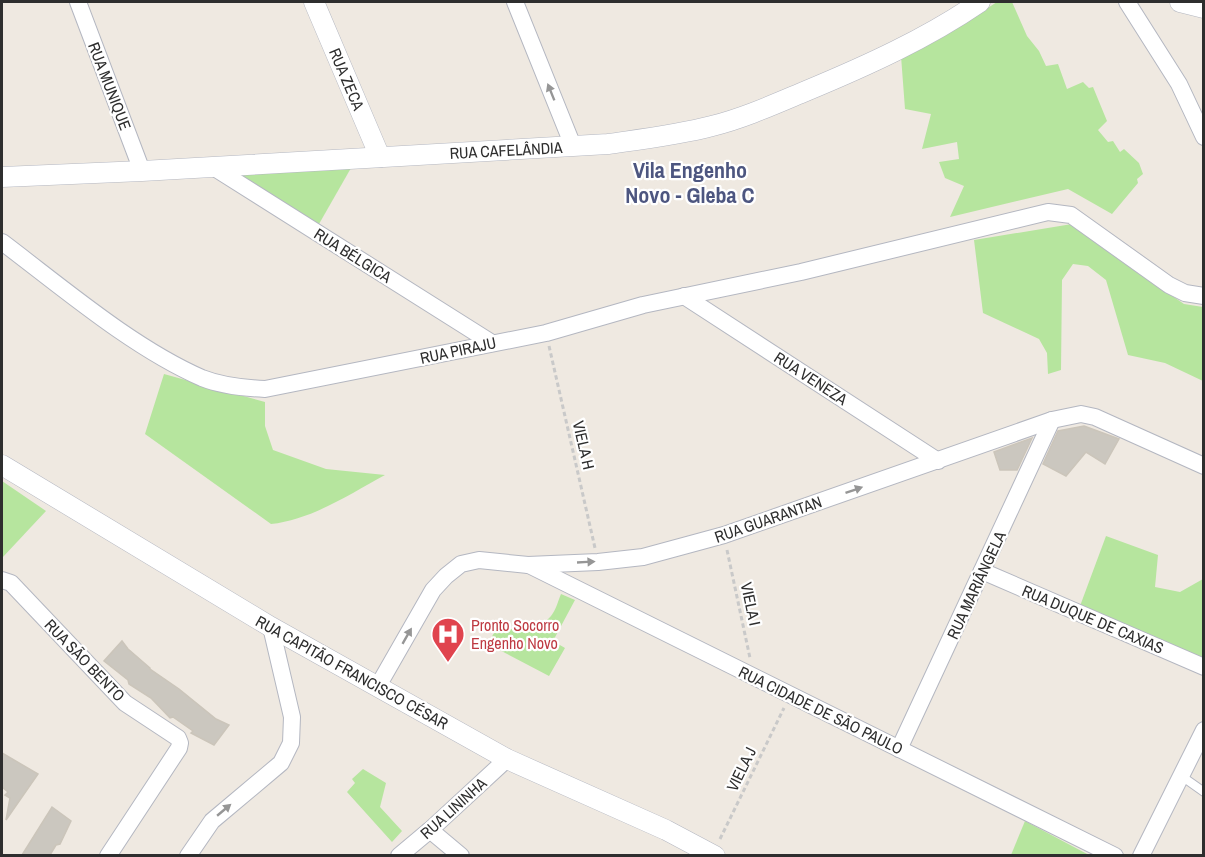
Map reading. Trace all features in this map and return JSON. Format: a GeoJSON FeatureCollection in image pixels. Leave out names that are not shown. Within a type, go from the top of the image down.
{"type":"FeatureCollection","features":[{"type":"Feature","properties":{"kind":"street","name":"RUA MUNIQUE"},"geometry":{"type":"LineString","coordinates":[[78,2],[142,171]]}},
{"type":"Feature","properties":{"kind":"street","name":"RUA ZECA"},"geometry":{"type":"LineString","coordinates":[[314,2],[380,157]]}},
{"type":"Feature","properties":{"kind":"street"},"geometry":{"type":"LineString","coordinates":[[515,2],[573,146]]}},
{"type":"Feature","properties":{"kind":"street","name":"RUA CAFELÂNDIA"},"geometry":{"type":"LineString","coordinates":[[2,177],[608,144],[673,135],[714,126],[755,112],[844,75],[932,33],[980,2]]}},
{"type":"Feature","properties":{"kind":"street"},"geometry":{"type":"LineString","coordinates":[[1127,2],[1179,84],[1203,137]]}},
{"type":"Feature","properties":{"kind":"street"},"geometry":{"type":"LineString","coordinates":[[1180,2],[1203,8]]}},
{"type":"Feature","properties":{"kind":"street","name":"RUA BÉLGICA"},"geometry":{"type":"LineString","coordinates":[[213,167],[492,343]]}},
{"type":"Feature","properties":{"kind":"street","name":"RUA PIRAJU"},"geometry":{"type":"LineString","coordinates":[[2,243],[134,340],[203,378],[234,387],[265,389],[546,333],[613,313],[801,272],[1036,214],[1061,212],[1071,215],[1169,285],[1185,293],[1203,296]]}},
{"type":"Feature","properties":{"kind":"street","name":"RUA VENEZA"},"geometry":{"type":"LineString","coordinates":[[684,296],[938,460]]}},
{"type":"Feature","properties":{"kind":"street","name":"RUA GUARANTAN"},"geometry":{"type":"LineString","coordinates":[[378,687],[433,590],[461,564],[479,560],[528,565],[598,562],[643,557],[724,535],[1052,420],[1081,414],[1095,417],[1203,466]]}},
{"type":"Feature","properties":{"kind":"street","name":"RUA MARIÂNGELA"},"geometry":{"type":"LineString","coordinates":[[899,749],[1052,420]]}},
{"type":"Feature","properties":{"kind":"street","name":"RUA CAPITÃO FRANCISCO CÉSAR"},"geometry":{"type":"LineString","coordinates":[[2,465],[271,627],[507,759],[666,830],[714,855]]}},
{"type":"Feature","properties":{"kind":"street","name":"RUA CIDADE DE SÃO PAULO"},"geometry":{"type":"LineString","coordinates":[[528,565],[1115,855]]}},
{"type":"Feature","properties":{"kind":"street","name":"RUA DUQUE DE CAXIAS"},"geometry":{"type":"LineString","coordinates":[[982,571],[1203,667]]}},
{"type":"Feature","properties":{"kind":"street","name":"RUA SÃO BENTO"},"geometry":{"type":"LineString","coordinates":[[2,580],[11,583],[125,703],[178,738],[180,743],[179,748],[108,855]]}},
{"type":"Feature","properties":{"kind":"street"},"geometry":{"type":"LineString","coordinates":[[188,855],[212,821],[281,763],[291,743],[292,717],[271,627]]}},
{"type":"Feature","properties":{"kind":"street"},"geometry":{"type":"LineString","coordinates":[[1141,855],[1203,730]]}},
{"type":"Feature","properties":{"kind":"street","name":"RUA LININHA"},"geometry":{"type":"LineString","coordinates":[[399,855],[430,830],[507,759]]}},
{"type":"Feature","properties":{"kind":"street"},"geometry":{"type":"LineString","coordinates":[[430,830],[461,855]]}},
{"type":"Feature","properties":{"kind":"lane"},"geometry":{"type":"LineString","coordinates":[[1180,776],[1203,792]]}},
{"type":"Feature","properties":{"kind":"path","name":"VIELA H"},"geometry":{"type":"LineString","coordinates":[[546,333],[598,562]]}},
{"type":"Feature","properties":{"kind":"path","name":"VIELA I"},"geometry":{"type":"LineString","coordinates":[[724,535],[754,677]]}},
{"type":"Feature","properties":{"kind":"path","name":"VIELA J"},"geometry":{"type":"LineString","coordinates":[[714,855],[790,695]]}},
{"type":"Feature","properties":{"kind":"green space"},"geometry":{"type":"Polygon","coordinates":[[[997,2],[1012,2],[1027,36],[1039,51],[1046,66],[1058,64],[1067,89],[1083,82],[1089,88],[1093,87],[1107,121],[1098,130],[1108,142],[1113,141],[1120,152],[1124,149],[1139,163],[1143,174],[1112,214],[1068,189],[950,217],[964,186],[945,178],[939,162],[959,159],[957,142],[922,149],[931,114],[905,109],[901,56],[938,40],[997,2]]]}},
{"type":"Feature","properties":{"kind":"green space"},"geometry":{"type":"Polygon","coordinates":[[[355,161],[319,224],[222,170],[355,161]]]}},
{"type":"Feature","properties":{"kind":"green space"},"geometry":{"type":"Polygon","coordinates":[[[1072,224],[1184,304],[1203,307],[1203,381],[1165,363],[1128,355],[1106,280],[1088,266],[1073,264],[1062,280],[1061,370],[1048,374],[1047,353],[1039,339],[983,313],[974,240],[1072,224]]]}},
{"type":"Feature","properties":{"kind":"green space"},"geometry":{"type":"Polygon","coordinates":[[[164,374],[265,402],[265,426],[273,450],[326,469],[385,475],[315,512],[286,522],[271,524],[145,434],[164,374]]]}},
{"type":"Feature","properties":{"kind":"green space"},"geometry":{"type":"Polygon","coordinates":[[[2,481],[46,511],[2,558],[2,481]]]}},
{"type":"Feature","properties":{"kind":"green space"},"geometry":{"type":"Polygon","coordinates":[[[1106,536],[1158,555],[1155,587],[1180,592],[1203,579],[1203,666],[1080,606],[1106,536]]]}},
{"type":"Feature","properties":{"kind":"green space"},"geometry":{"type":"Polygon","coordinates":[[[561,594],[575,600],[553,641],[565,648],[549,676],[488,644],[496,629],[533,627],[546,621],[554,611],[561,594]]]}},
{"type":"Feature","properties":{"kind":"green space"},"geometry":{"type":"Polygon","coordinates":[[[363,769],[386,783],[380,807],[402,831],[392,842],[347,792],[355,783],[352,779],[363,769]]]}},
{"type":"Feature","properties":{"kind":"green space"},"geometry":{"type":"Polygon","coordinates":[[[1025,821],[1089,855],[1011,855],[1025,821]]]}},
{"type":"Feature","properties":{"kind":"building"},"geometry":{"type":"Polygon","coordinates":[[[1084,426],[1119,439],[1105,464],[1086,452],[1066,476],[1043,464],[1058,431],[1084,426]]]}},
{"type":"Feature","properties":{"kind":"building"},"geometry":{"type":"Polygon","coordinates":[[[1032,438],[1017,470],[1000,470],[994,452],[1032,438]]]}},
{"type":"Feature","properties":{"kind":"building"},"geometry":{"type":"Polygon","coordinates":[[[122,641],[150,669],[216,719],[229,725],[214,745],[191,733],[193,731],[173,717],[170,718],[151,698],[129,684],[128,680],[104,661],[122,641]]]}},
{"type":"Feature","properties":{"kind":"building"},"geometry":{"type":"Polygon","coordinates":[[[2,753],[38,774],[6,820],[10,798],[5,795],[8,792],[2,787],[2,753]]]}},
{"type":"Feature","properties":{"kind":"building"},"geometry":{"type":"Polygon","coordinates":[[[52,807],[71,821],[60,844],[56,845],[50,855],[22,855],[52,807]]]}},
{"type":"Feature","properties":{"kind":"place","name":"Pronto Socorro Engenho Novo"},"geometry":{"type":"Point","coordinates":[448,663]}},
{"type":"Feature","properties":{"kind":"district","name":"Vila Engenho Novo - Gleba C"},"geometry":{"type":"Point","coordinates":[690,182]}}]}
